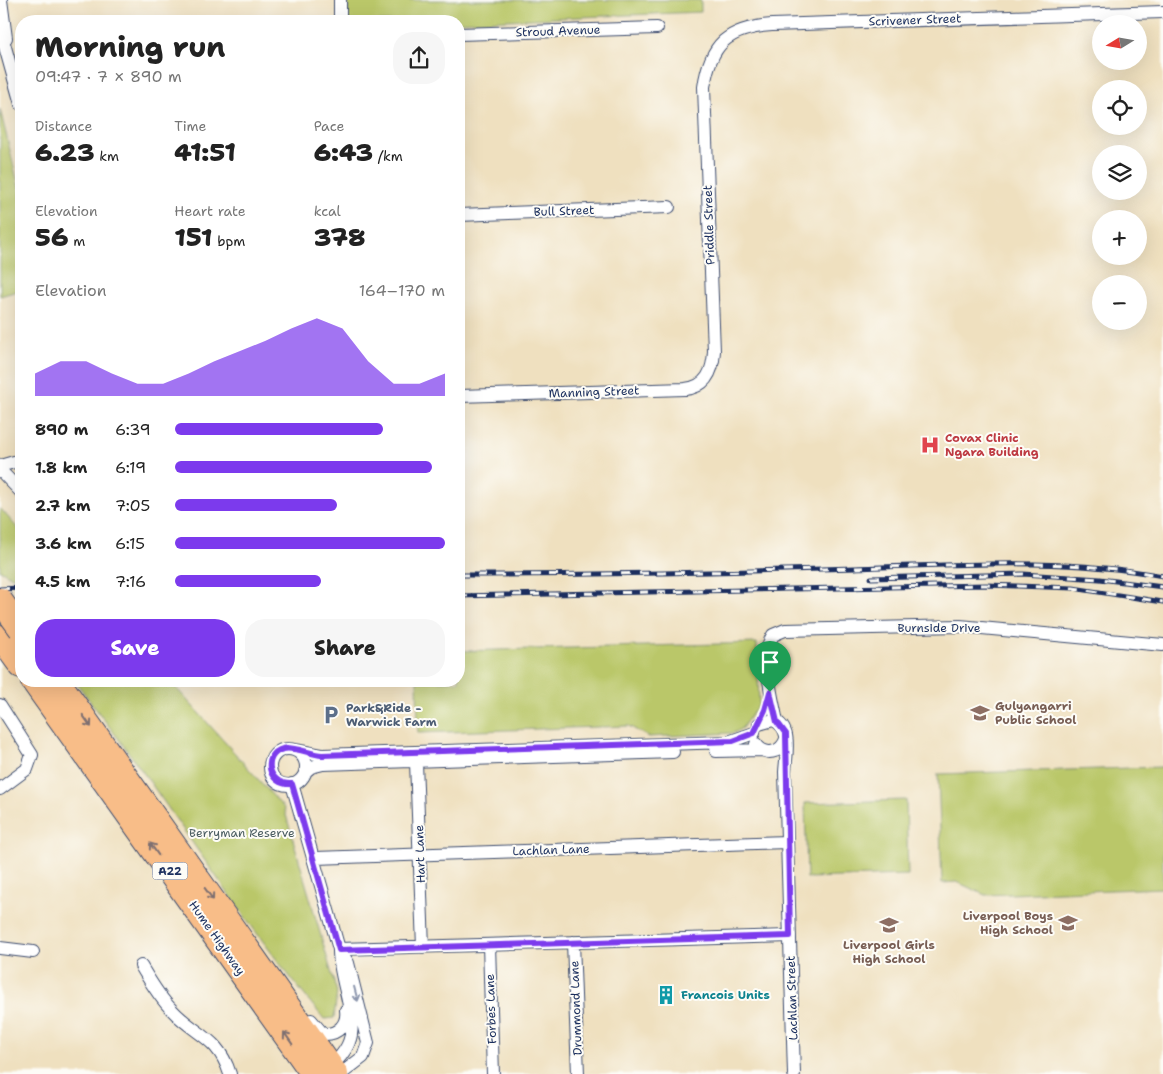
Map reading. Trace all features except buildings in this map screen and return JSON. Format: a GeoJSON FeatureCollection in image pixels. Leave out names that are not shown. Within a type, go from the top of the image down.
{"type":"FeatureCollection","features":[{"type":"Feature","properties":{"kind":"highway"},"geometry":{"type":"LineString","coordinates":[[0,600],[15,621]]}},
{"type":"Feature","properties":{"kind":"highway","name":"Hume Highway"},"geometry":{"type":"LineString","coordinates":[[37,687],[330,1073]]}},
{"type":"Feature","properties":{"kind":"highway","name":"Hume Highway"},"geometry":{"type":"LineString","coordinates":[[62,687],[284,1001],[330,1073]]}},
{"type":"Feature","properties":{"kind":"street"},"geometry":{"type":"LineString","coordinates":[[2,0],[7,50]]}},
{"type":"Feature","properties":{"kind":"street"},"geometry":{"type":"LineString","coordinates":[[340,0],[340,15]]}},
{"type":"Feature","properties":{"kind":"street","name":"Scrivener Street"},"geometry":{"type":"LineString","coordinates":[[704,87],[711,58],[720,44],[730,35],[758,26],[1163,12]]}},
{"type":"Feature","properties":{"kind":"street","name":"Stroud Avenue"},"geometry":{"type":"LineString","coordinates":[[465,34],[657,28]]}},
{"type":"Feature","properties":{"kind":"street"},"geometry":{"type":"LineString","coordinates":[[0,30],[15,81]]}},
{"type":"Feature","properties":{"kind":"street"},"geometry":{"type":"LineString","coordinates":[[7,50],[15,50]]}},
{"type":"Feature","properties":{"kind":"street","name":"Priddle Street"},"geometry":{"type":"LineString","coordinates":[[704,87],[713,362]]}},
{"type":"Feature","properties":{"kind":"street","name":"Bull Street"},"geometry":{"type":"LineString","coordinates":[[465,215],[669,207]]}},
{"type":"Feature","properties":{"kind":"street","name":"Manning Street"},"geometry":{"type":"LineString","coordinates":[[465,396],[693,388],[707,379],[713,362]]}},
{"type":"Feature","properties":{"kind":"street"},"geometry":{"type":"LineString","coordinates":[[0,466],[15,462]]}},
{"type":"Feature","properties":{"kind":"street"},"geometry":{"type":"LineString","coordinates":[[0,470],[15,486]]}},
{"type":"Feature","properties":{"kind":"street","name":"Burnside Drive"},"geometry":{"type":"LineString","coordinates":[[777,722],[770,692],[770,640],[778,632],[785,630],[960,626],[1163,645]]}},
{"type":"Feature","properties":{"kind":"street","name":"Burnside Drive"},"geometry":{"type":"LineString","coordinates":[[756,729],[770,692]]}},
{"type":"Feature","properties":{"kind":"street"},"geometry":{"type":"LineString","coordinates":[[0,704],[29,748],[31,760],[27,769],[0,789]]}},
{"type":"Feature","properties":{"kind":"street"},"geometry":{"type":"LineString","coordinates":[[768,720],[777,722],[784,729],[786,739],[781,748],[767,751],[323,764],[311,767],[300,780],[286,785],[272,776],[270,764],[275,754],[280,750],[295,750],[322,755],[728,742],[756,729],[768,720]]}},
{"type":"Feature","properties":{"kind":"street"},"geometry":{"type":"LineString","coordinates":[[756,729],[755,743],[767,751],[785,772]]}},
{"type":"Feature","properties":{"kind":"street","name":"Lachlan Street"},"geometry":{"type":"LineString","coordinates":[[786,739],[785,772],[794,1074]]}},
{"type":"Feature","properties":{"kind":"street"},"geometry":{"type":"LineString","coordinates":[[295,750],[303,757],[305,772]]}},
{"type":"Feature","properties":{"kind":"street","name":"Hart Lane"},"geometry":{"type":"LineString","coordinates":[[416,762],[424,947]]}},
{"type":"Feature","properties":{"kind":"street"},"geometry":{"type":"LineString","coordinates":[[292,784],[315,858],[339,950],[338,966],[351,1015],[352,1035],[343,1054],[330,1073]]}},
{"type":"Feature","properties":{"kind":"street","name":"Lachlan Lane"},"geometry":{"type":"LineString","coordinates":[[315,858],[787,842]]}},
{"type":"Feature","properties":{"kind":"street"},"geometry":{"type":"LineString","coordinates":[[339,950],[790,936]]}},
{"type":"Feature","properties":{"kind":"street","name":"Drummond Lane"},"geometry":{"type":"LineString","coordinates":[[573,942],[578,1074]]}},
{"type":"Feature","properties":{"kind":"street","name":"Forbes Lane"},"geometry":{"type":"LineString","coordinates":[[489,945],[493,1074]]}},
{"type":"Feature","properties":{"kind":"street"},"geometry":{"type":"LineString","coordinates":[[0,948],[33,952]]}},
{"type":"Feature","properties":{"kind":"street"},"geometry":{"type":"LineString","coordinates":[[330,1073],[363,1058],[368,1043],[348,963],[339,950]]}},
{"type":"Feature","properties":{"kind":"street"},"geometry":{"type":"LineString","coordinates":[[141,966],[154,988],[172,1011],[214,1043],[230,1074]]}},
{"type":"Feature","properties":{"kind":"street"},"geometry":{"type":"LineString","coordinates":[[284,1001],[299,1004],[319,1031],[323,1034],[331,1034],[340,1029],[346,1022],[344,988]]}},
{"type":"Feature","properties":{"kind":"green space"},"geometry":{"type":"Polygon","coordinates":[[[348,0],[701,0],[701,12],[465,22],[465,15],[348,15],[348,0]]]}},
{"type":"Feature","properties":{"kind":"green space"},"geometry":{"type":"Polygon","coordinates":[[[0,109],[15,171],[15,292],[0,296],[0,109]]]}},
{"type":"Feature","properties":{"kind":"green space"},"geometry":{"type":"Polygon","coordinates":[[[0,508],[15,525],[15,578],[0,570],[0,508]]]}},
{"type":"Feature","properties":{"kind":"green space"},"geometry":{"type":"Polygon","coordinates":[[[757,643],[759,704],[742,728],[734,733],[648,737],[629,726],[418,733],[417,687],[465,687],[465,651],[757,643]]]}},
{"type":"Feature","properties":{"kind":"green space","name":"Berryman Reserve"},"geometry":{"type":"Polygon","coordinates":[[[80,687],[175,687],[284,808],[337,992],[334,1018],[324,1019],[278,962],[141,769],[80,687]]]}},
{"type":"Feature","properties":{"kind":"green space"},"geometry":{"type":"Polygon","coordinates":[[[1163,767],[1163,888],[985,895],[957,882],[942,883],[938,774],[1163,767]]]}},
{"type":"Feature","properties":{"kind":"green space"},"geometry":{"type":"Polygon","coordinates":[[[906,800],[908,875],[807,878],[805,803],[906,800]]]}},
{"type":"Feature","properties":{"kind":"railway"},"geometry":{"type":"LineString","coordinates":[[465,575],[657,573],[971,564],[1048,564],[1125,570],[1163,576]]}},
{"type":"Feature","properties":{"kind":"railway"},"geometry":{"type":"LineString","coordinates":[[871,578],[1023,574],[1100,579],[1163,587]]}},
{"type":"Feature","properties":{"kind":"railway"},"geometry":{"type":"LineString","coordinates":[[465,596],[986,585],[1073,588],[1163,602]]}},
{"type":"Feature","properties":{"kind":"railway"},"geometry":{"type":"LineString","coordinates":[[0,589],[15,588]]}},
{"type":"Feature","properties":{"kind":"railway"},"geometry":{"type":"LineString","coordinates":[[0,607],[15,607]]}},
{"type":"Feature","properties":{"kind":"place","name":"Covax Clinic Ngara Building"},"geometry":{"type":"Point","coordinates":[930,445]}},
{"type":"Feature","properties":{"kind":"place","name":"Gulyangarri Public School"},"geometry":{"type":"Point","coordinates":[980,713]}},
{"type":"Feature","properties":{"kind":"place","name":"Park&Ride - Warwick Farm"},"geometry":{"type":"Point","coordinates":[331,715]}},
{"type":"Feature","properties":{"kind":"place","name":"Liverpool Boys High School"},"geometry":{"type":"Point","coordinates":[1068,923]}},
{"type":"Feature","properties":{"kind":"place","name":"Liverpool Girls High School"},"geometry":{"type":"Point","coordinates":[889,925]}},
{"type":"Feature","properties":{"kind":"place","name":"Francois Units"},"geometry":{"type":"Point","coordinates":[666,995]}},
{"type":"Feature","properties":{"kind":"route"},"geometry":{"type":"LineString","coordinates":[[770,692],[777,722],[782,725],[786,734],[785,772],[790,936],[339,950],[315,858],[292,784],[286,785],[276,780],[270,770],[270,764],[275,754],[285,749],[306,754],[322,755],[728,742],[754,733],[765,710],[770,692]]}}]}
